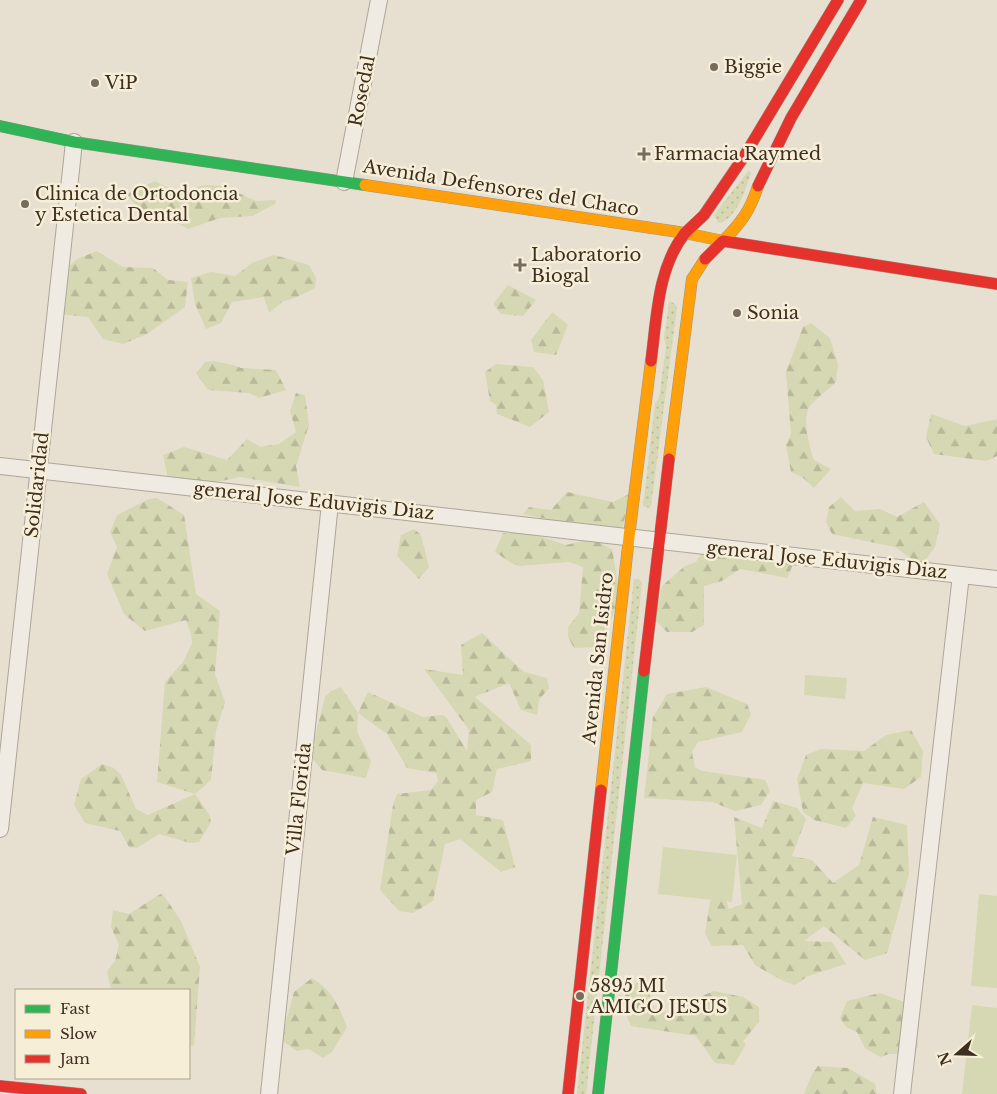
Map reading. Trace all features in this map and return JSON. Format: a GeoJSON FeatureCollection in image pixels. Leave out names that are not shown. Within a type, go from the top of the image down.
{"type":"FeatureCollection","features":[{"type":"Feature","properties":{"kind":"main road","name":"Avenida San Isidro"},"geometry":{"type":"LineString","coordinates":[[568,1094],[629,537],[661,282],[678,241],[702,218],[744,157],[838,0]]}},
{"type":"Feature","properties":{"kind":"main road"},"geometry":{"type":"LineString","coordinates":[[598,1094],[658,541],[692,279],[703,258],[740,224],[753,201],[759,182],[791,118],[861,0]]}},
{"type":"Feature","properties":{"kind":"main road","name":"Avenida Defensores del Chaco"},"geometry":{"type":"LineString","coordinates":[[0,126],[74,142],[685,233],[723,241],[997,284]]}},
{"type":"Feature","properties":{"kind":"main road"},"geometry":{"type":"LineString","coordinates":[[0,1086],[81,1094]]}},
{"type":"Feature","properties":{"kind":"street","name":"Rosedal"},"geometry":{"type":"LineString","coordinates":[[344,182],[379,0]]}},
{"type":"Feature","properties":{"kind":"street","name":"Solidaridad"},"geometry":{"type":"LineString","coordinates":[[0,829],[74,142]]}},
{"type":"Feature","properties":{"kind":"street","name":"general Jose Eduvigis Diaz"},"geometry":{"type":"LineString","coordinates":[[0,466],[997,579]]}},
{"type":"Feature","properties":{"kind":"street","name":"Villa Florida"},"geometry":{"type":"LineString","coordinates":[[269,1094],[330,503]]}},
{"type":"Feature","properties":{"kind":"street"},"geometry":{"type":"LineString","coordinates":[[902,1094],[961,575]]}},
{"type":"Feature","properties":{"kind":"green space"},"geometry":{"type":"Polygon","coordinates":[[[749,170],[751,173],[749,179],[736,209],[726,220],[718,222],[714,215],[749,170]]]}},
{"type":"Feature","properties":{"kind":"green space"},"geometry":{"type":"Polygon","coordinates":[[[155,181],[179,193],[204,185],[223,186],[256,201],[276,200],[275,204],[252,216],[220,218],[188,229],[177,223],[158,222],[139,210],[127,194],[155,181]]]}},
{"type":"Feature","properties":{"kind":"green space"},"geometry":{"type":"Polygon","coordinates":[[[97,251],[123,267],[153,268],[168,280],[188,282],[185,307],[147,334],[123,344],[103,339],[88,317],[58,314],[57,277],[77,259],[97,251]]]}},
{"type":"Feature","properties":{"kind":"green space"},"geometry":{"type":"Polygon","coordinates":[[[274,255],[309,265],[316,278],[315,288],[282,302],[269,313],[264,297],[232,302],[221,323],[206,329],[195,304],[191,278],[211,272],[235,276],[252,263],[274,255]]]}},
{"type":"Feature","properties":{"kind":"green space"},"geometry":{"type":"Polygon","coordinates":[[[508,285],[536,300],[523,316],[501,314],[493,304],[508,285]]]}},
{"type":"Feature","properties":{"kind":"green space"},"geometry":{"type":"Polygon","coordinates":[[[670,302],[674,303],[677,307],[651,506],[649,508],[643,506],[655,403],[659,398],[666,346],[664,338],[670,302]]]}},
{"type":"Feature","properties":{"kind":"green space"},"geometry":{"type":"Polygon","coordinates":[[[552,312],[568,325],[556,355],[534,352],[531,340],[552,312]]]}},
{"type":"Feature","properties":{"kind":"green space"},"geometry":{"type":"Polygon","coordinates":[[[811,323],[830,338],[838,364],[836,382],[810,406],[807,412],[807,433],[814,460],[831,469],[814,488],[802,477],[791,472],[786,445],[791,434],[786,372],[803,327],[811,323]]]}},
{"type":"Feature","properties":{"kind":"green space"},"geometry":{"type":"Polygon","coordinates":[[[214,361],[241,368],[276,370],[286,390],[259,398],[249,393],[208,390],[196,373],[205,362],[214,361]]]}},
{"type":"Feature","properties":{"kind":"green space"},"geometry":{"type":"Polygon","coordinates":[[[496,364],[533,367],[543,380],[549,412],[530,427],[497,414],[496,405],[490,401],[485,372],[496,364]]]}},
{"type":"Feature","properties":{"kind":"green space"},"geometry":{"type":"Polygon","coordinates":[[[296,393],[305,395],[309,425],[296,466],[300,487],[240,477],[207,484],[168,479],[163,455],[184,447],[227,460],[247,439],[261,447],[279,444],[296,432],[290,411],[296,393]]]}},
{"type":"Feature","properties":{"kind":"green space"},"geometry":{"type":"Polygon","coordinates":[[[931,414],[965,426],[997,419],[997,456],[986,461],[934,454],[926,437],[931,414]]]}},
{"type":"Feature","properties":{"kind":"green space"},"geometry":{"type":"Polygon","coordinates":[[[567,492],[613,502],[631,493],[622,530],[611,532],[523,514],[529,507],[551,510],[567,492]]]}},
{"type":"Feature","properties":{"kind":"green space"},"geometry":{"type":"Polygon","coordinates":[[[841,497],[855,511],[880,509],[897,517],[924,502],[940,524],[935,547],[921,566],[895,547],[832,534],[826,522],[829,507],[841,497]]]}},
{"type":"Feature","properties":{"kind":"green space"},"geometry":{"type":"Polygon","coordinates":[[[157,498],[184,515],[196,594],[220,611],[215,674],[225,702],[216,731],[211,780],[195,794],[157,782],[165,682],[183,662],[192,643],[186,620],[145,631],[124,614],[107,574],[117,547],[110,532],[117,515],[149,499],[157,498]]]}},
{"type":"Feature","properties":{"kind":"green space"},"geometry":{"type":"Polygon","coordinates":[[[414,529],[421,535],[429,567],[419,579],[397,556],[401,535],[414,529]]]}},
{"type":"Feature","properties":{"kind":"green space"},"geometry":{"type":"Polygon","coordinates":[[[522,532],[566,545],[587,540],[596,541],[612,549],[620,597],[600,647],[574,648],[568,637],[568,627],[579,613],[583,567],[569,562],[519,566],[495,552],[503,533],[522,532]]]}},
{"type":"Feature","properties":{"kind":"green space"},"geometry":{"type":"Polygon","coordinates":[[[702,552],[785,557],[793,565],[787,578],[740,569],[722,581],[704,586],[704,625],[692,632],[667,632],[654,619],[662,586],[685,566],[696,562],[702,552]]]}},
{"type":"Feature","properties":{"kind":"green space"},"geometry":{"type":"Polygon","coordinates":[[[634,579],[639,579],[642,583],[586,1094],[577,1094],[634,579]]]}},
{"type":"Feature","properties":{"kind":"green space"},"geometry":{"type":"Polygon","coordinates":[[[482,633],[524,672],[547,678],[549,688],[539,700],[537,715],[521,710],[509,683],[475,697],[531,745],[531,761],[497,769],[492,792],[476,800],[476,815],[503,820],[515,867],[501,872],[460,839],[445,844],[433,901],[413,913],[399,911],[380,890],[393,805],[397,794],[431,790],[438,781],[436,773],[407,768],[387,734],[358,713],[368,692],[423,717],[442,715],[446,717],[467,751],[469,730],[424,669],[463,675],[461,645],[482,633]]]}},
{"type":"Feature","properties":{"kind":"green space"},"geometry":{"type":"Polygon","coordinates":[[[805,675],[847,678],[845,699],[804,695],[805,675]]]}},
{"type":"Feature","properties":{"kind":"green space"},"geometry":{"type":"Polygon","coordinates":[[[341,687],[358,713],[357,731],[371,761],[366,778],[322,770],[310,756],[325,697],[331,691],[341,687]]]}},
{"type":"Feature","properties":{"kind":"green space"},"geometry":{"type":"Polygon","coordinates":[[[706,687],[747,704],[751,714],[742,732],[698,742],[692,752],[695,767],[702,771],[765,780],[770,791],[761,805],[735,811],[712,802],[644,798],[653,717],[667,694],[706,687]]]}},
{"type":"Feature","properties":{"kind":"green space"},"geometry":{"type":"Polygon","coordinates":[[[911,730],[923,751],[921,777],[904,789],[863,783],[852,808],[856,816],[846,828],[814,820],[803,812],[797,779],[806,755],[821,749],[864,751],[886,735],[911,730]]]}},
{"type":"Feature","properties":{"kind":"green space"},"geometry":{"type":"Polygon","coordinates":[[[102,764],[114,768],[121,775],[136,809],[148,815],[195,794],[209,814],[211,822],[199,842],[190,843],[159,834],[137,848],[129,847],[120,831],[85,823],[74,805],[81,779],[102,764]]]}},
{"type":"Feature","properties":{"kind":"green space"},"geometry":{"type":"Polygon","coordinates":[[[773,801],[797,808],[806,819],[792,856],[812,860],[833,883],[859,865],[873,817],[907,825],[909,874],[887,953],[865,960],[824,926],[804,941],[832,942],[846,964],[808,976],[795,985],[783,981],[755,965],[743,945],[712,946],[705,934],[710,901],[724,895],[729,909],[742,904],[734,817],[762,828],[773,801]]]}},
{"type":"Feature","properties":{"kind":"green space"},"geometry":{"type":"Polygon","coordinates":[[[663,847],[737,855],[732,902],[658,894],[663,847]]]}},
{"type":"Feature","properties":{"kind":"green space"},"geometry":{"type":"Polygon","coordinates":[[[162,893],[181,921],[200,967],[194,1046],[190,1045],[190,989],[111,989],[107,971],[115,961],[119,945],[111,927],[113,910],[129,914],[162,893]]]}},
{"type":"Feature","properties":{"kind":"green space"},"geometry":{"type":"Polygon","coordinates":[[[979,894],[997,896],[997,988],[971,986],[979,894]]]}},
{"type":"Feature","properties":{"kind":"green space"},"geometry":{"type":"Polygon","coordinates":[[[312,978],[330,993],[347,1027],[332,1052],[323,1058],[309,1049],[297,1051],[281,1040],[294,992],[312,978]]]}},
{"type":"Feature","properties":{"kind":"green space"},"geometry":{"type":"Polygon","coordinates":[[[645,981],[655,1010],[679,1016],[692,1000],[714,991],[743,997],[759,1007],[759,1022],[743,1041],[746,1044],[734,1065],[715,1063],[696,1036],[631,1026],[624,1009],[626,987],[645,981]]]}},
{"type":"Feature","properties":{"kind":"green space"},"geometry":{"type":"Polygon","coordinates":[[[880,993],[915,1006],[918,1046],[913,1054],[889,1054],[880,1057],[865,1048],[857,1032],[846,1027],[840,1018],[847,1001],[880,993]]]}},
{"type":"Feature","properties":{"kind":"green space"},"geometry":{"type":"Polygon","coordinates":[[[972,1005],[997,1008],[997,1094],[962,1094],[972,1005]]]}},
{"type":"Feature","properties":{"kind":"green space"},"geometry":{"type":"Polygon","coordinates":[[[818,1066],[848,1068],[875,1084],[877,1094],[804,1094],[812,1074],[818,1066]]]}},
{"type":"Feature","properties":{"kind":"traffic: fast"},"geometry":{"type":"LineString","coordinates":[[0,126],[74,142],[365,185]]}},
{"type":"Feature","properties":{"kind":"traffic: fast"},"geometry":{"type":"LineString","coordinates":[[598,1094],[644,671]]}},
{"type":"Feature","properties":{"kind":"traffic: slow"},"geometry":{"type":"LineString","coordinates":[[365,185],[685,233],[723,241],[744,216],[752,203],[758,186]]}},
{"type":"Feature","properties":{"kind":"traffic: slow"},"geometry":{"type":"LineString","coordinates":[[669,459],[692,279],[705,259]]}},
{"type":"Feature","properties":{"kind":"traffic: slow"},"geometry":{"type":"LineString","coordinates":[[601,790],[651,361]]}},
{"type":"Feature","properties":{"kind":"traffic: jam"},"geometry":{"type":"LineString","coordinates":[[685,233],[704,215],[743,158],[838,0]]}},
{"type":"Feature","properties":{"kind":"traffic: jam"},"geometry":{"type":"LineString","coordinates":[[758,186],[791,118],[861,0]]}},
{"type":"Feature","properties":{"kind":"traffic: jam"},"geometry":{"type":"LineString","coordinates":[[651,361],[657,311],[664,278],[669,262],[685,233]]}},
{"type":"Feature","properties":{"kind":"traffic: jam"},"geometry":{"type":"LineString","coordinates":[[705,259],[723,241],[997,284]]}},
{"type":"Feature","properties":{"kind":"traffic: jam"},"geometry":{"type":"LineString","coordinates":[[644,671],[669,459]]}},
{"type":"Feature","properties":{"kind":"traffic: jam"},"geometry":{"type":"LineString","coordinates":[[568,1094],[601,790]]}},
{"type":"Feature","properties":{"kind":"traffic: jam"},"geometry":{"type":"LineString","coordinates":[[0,1086],[81,1094]]}},
{"type":"Feature","properties":{"kind":"place","name":"Biggie"},"geometry":{"type":"Point","coordinates":[714,67]}},
{"type":"Feature","properties":{"kind":"place","name":"ViP"},"geometry":{"type":"Point","coordinates":[95,83]}},
{"type":"Feature","properties":{"kind":"place","name":"Farmacia Raymed"},"geometry":{"type":"Point","coordinates":[644,154]}},
{"type":"Feature","properties":{"kind":"place","name":"Clinica de Ortodoncia y Estetica Dental"},"geometry":{"type":"Point","coordinates":[25,204]}},
{"type":"Feature","properties":{"kind":"place","name":"Laboratorio Biogal"},"geometry":{"type":"Point","coordinates":[520,265]}},
{"type":"Feature","properties":{"kind":"place","name":"Sonia"},"geometry":{"type":"Point","coordinates":[737,313]}},
{"type":"Feature","properties":{"kind":"place","name":"5895 MI AMIGO JESUS"},"geometry":{"type":"Point","coordinates":[580,996]}}]}
